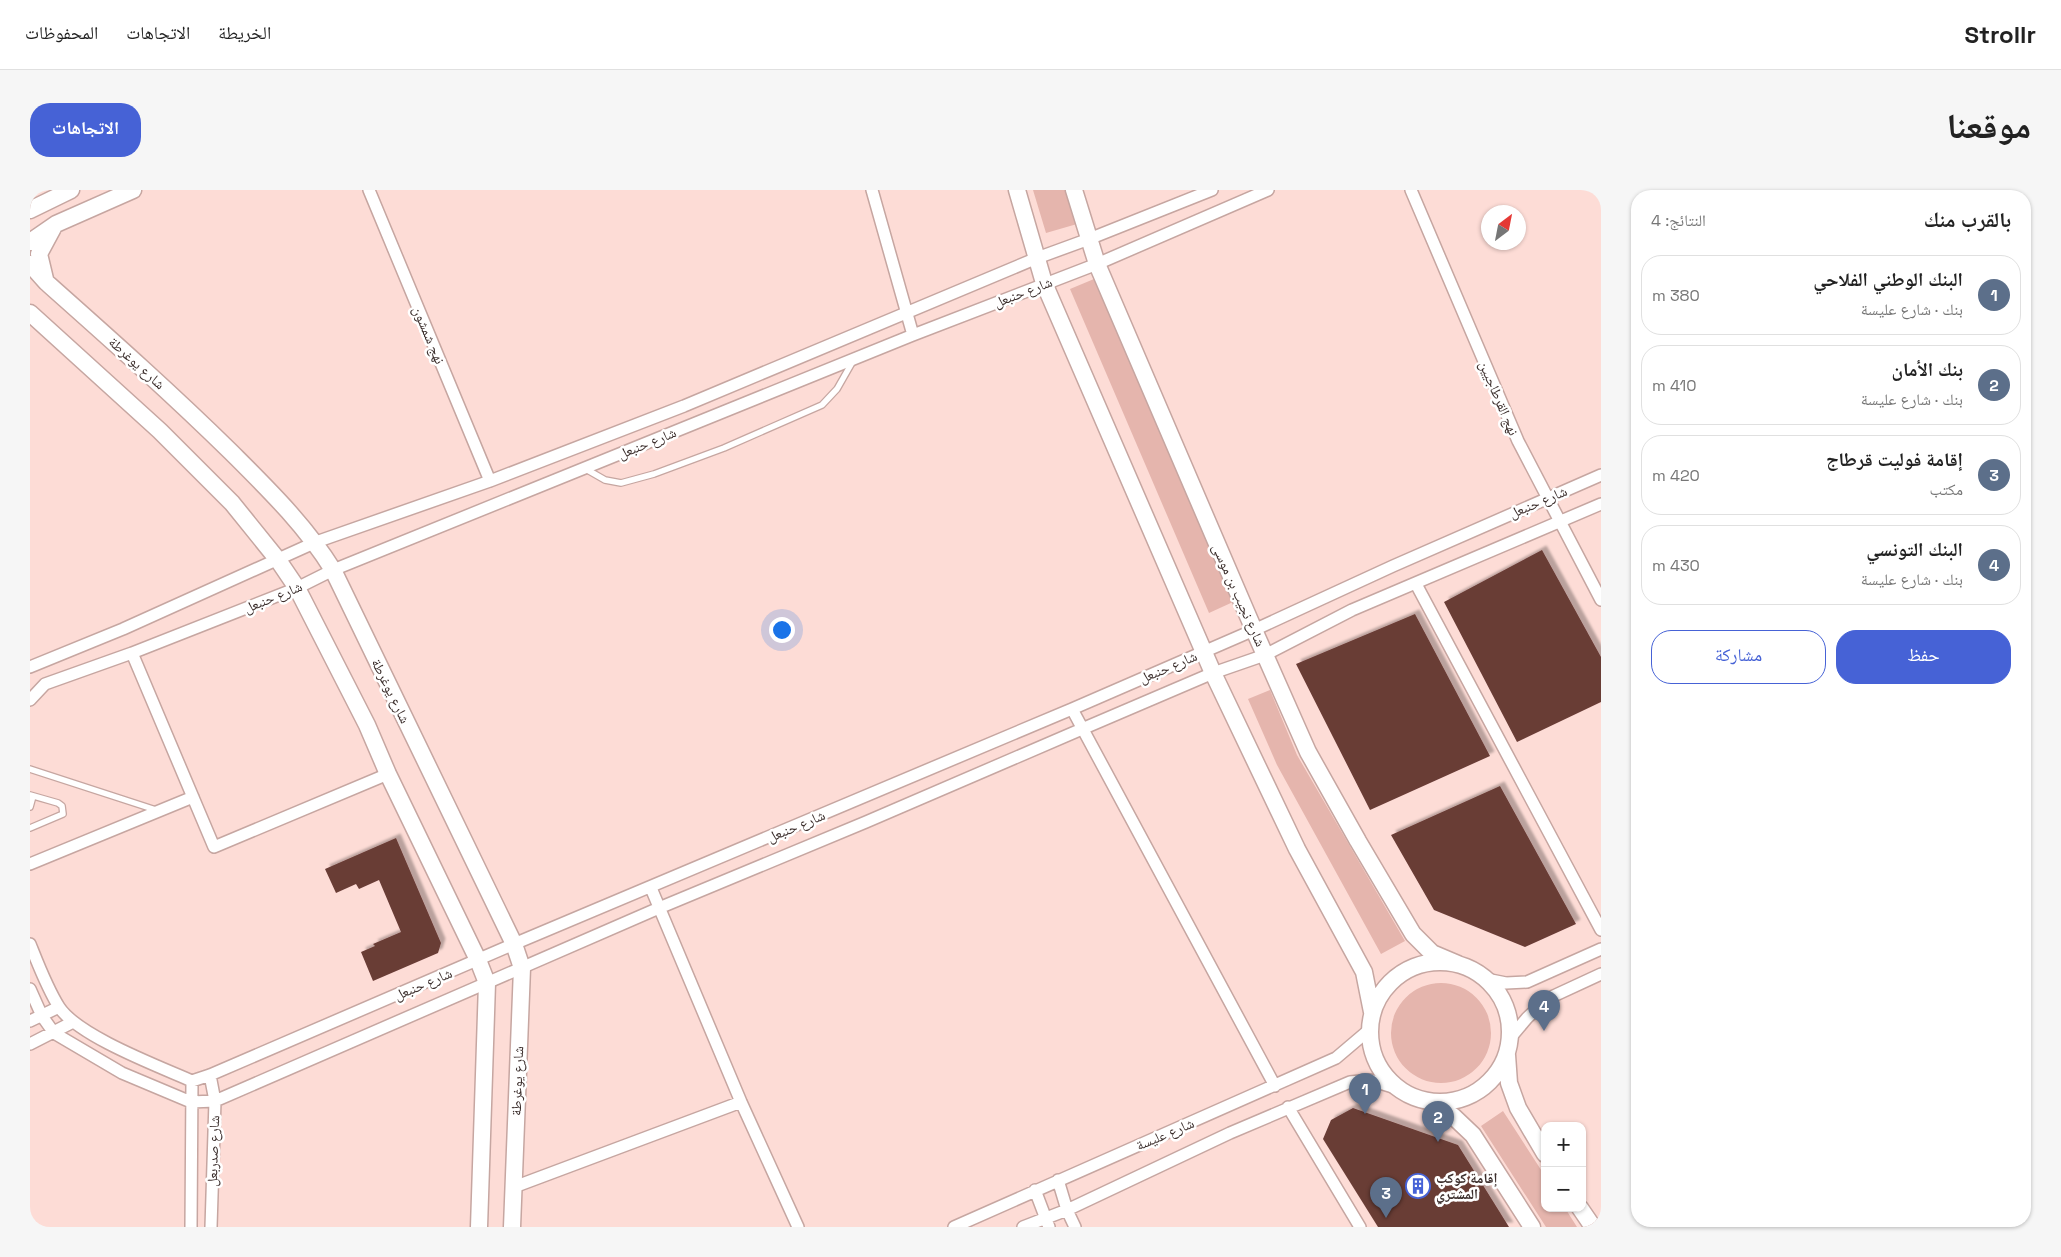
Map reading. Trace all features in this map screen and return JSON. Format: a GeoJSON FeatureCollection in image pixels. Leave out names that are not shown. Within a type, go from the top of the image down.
{"type":"FeatureCollection","features":[{"type":"Feature","properties":{"kind":"main road"},"geometry":{"type":"LineString","coordinates":[[30,210],[70,190]]}},
{"type":"Feature","properties":{"kind":"main road"},"geometry":{"type":"LineString","coordinates":[[30,242],[56,224],[133,190]]}},
{"type":"Feature","properties":{"kind":"main road"},"geometry":{"type":"LineString","coordinates":[[1017,190],[1044,283],[1213,674],[1297,849],[1364,972],[1372,1012],[1370,1030],[1372,1052],[1381,1072],[1396,1088],[1412,1097],[1430,1102],[1454,1102],[1477,1093],[1496,1076],[1507,1055],[1511,1037],[1510,1021],[1505,1005],[1497,991],[1486,979],[1473,970],[1458,964],[1440,962],[1422,964],[1405,971],[1385,989],[1372,1012]]}},
{"type":"Feature","properties":{"kind":"main road","name":"شارع نجيب بن موسى"},"geometry":{"type":"LineString","coordinates":[[1074,190],[1097,264],[1308,752],[1408,927],[1432,953],[1458,964]]}},
{"type":"Feature","properties":{"kind":"main road"},"geometry":{"type":"LineString","coordinates":[[46,282],[39,254],[56,224]]}},
{"type":"Feature","properties":{"kind":"main road","name":"شارع يوغرطة"},"geometry":{"type":"LineString","coordinates":[[30,264],[46,282],[173,395],[269,490],[316,542],[334,570],[514,944],[522,968],[512,1227]]}},
{"type":"Feature","properties":{"kind":"main road"},"geometry":{"type":"LineString","coordinates":[[30,313],[160,432],[232,503],[278,560],[297,588],[367,725],[388,774],[478,960],[487,984],[479,1227]]}},
{"type":"Feature","properties":{"kind":"main road"},"geometry":{"type":"LineString","coordinates":[[1507,1055],[1509,1083],[1518,1108],[1541,1147]]}},
{"type":"Feature","properties":{"kind":"main road"},"geometry":{"type":"LineString","coordinates":[[1430,1102],[1453,1116],[1473,1135],[1532,1227]]}},
{"type":"Feature","properties":{"kind":"main road"},"geometry":{"type":"LineString","coordinates":[[1583,1212],[1593,1227]]}},
{"type":"Feature","properties":{"kind":"street","name":"نهج شمشون"},"geometry":{"type":"LineString","coordinates":[[370,190],[490,481]]}},
{"type":"Feature","properties":{"kind":"street"},"geometry":{"type":"LineString","coordinates":[[872,190],[914,335]]}},
{"type":"Feature","properties":{"kind":"street","name":"شارع حنبعل"},"geometry":{"type":"LineString","coordinates":[[30,667],[123,629],[316,542],[490,481],[684,406],[1037,258],[1212,190]]}},
{"type":"Feature","properties":{"kind":"street","name":"شارع حنبعل"},"geometry":{"type":"LineString","coordinates":[[30,700],[45,684],[132,653],[297,588],[334,570],[584,468],[1044,283],[1097,264],[1268,190]]}},
{"type":"Feature","properties":{"kind":"street","name":"نهج القرطاجيين"},"geometry":{"type":"LineString","coordinates":[[1411,190],[1514,432],[1546,499],[1601,600]]}},
{"type":"Feature","properties":{"kind":"street","name":"شارع حنبعل"},"geometry":{"type":"LineString","coordinates":[[192,1081],[1072,709],[1254,630],[1392,566],[1601,476]]}},
{"type":"Feature","properties":{"kind":"street","name":"شارع حنبعل"},"geometry":{"type":"LineString","coordinates":[[30,989],[42,1016],[54,1033],[122,1073],[191,1102],[215,1101],[659,908],[881,816],[1213,674],[1265,655],[1352,610],[1601,504]]}},
{"type":"Feature","properties":{"kind":"street"},"geometry":{"type":"LineString","coordinates":[[1416,584],[1601,930]]}},
{"type":"Feature","properties":{"kind":"street"},"geometry":{"type":"LineString","coordinates":[[132,653],[214,847],[388,774]]}},
{"type":"Feature","properties":{"kind":"street"},"geometry":{"type":"LineString","coordinates":[[1072,709],[1275,1086]]}},
{"type":"Feature","properties":{"kind":"street"},"geometry":{"type":"LineString","coordinates":[[30,864],[193,797]]}},
{"type":"Feature","properties":{"kind":"street"},"geometry":{"type":"LineString","coordinates":[[651,888],[741,1102],[798,1227]]}},
{"type":"Feature","properties":{"kind":"street"},"geometry":{"type":"LineString","coordinates":[[30,944],[59,1007],[73,1022],[122,1049],[192,1081]]}},
{"type":"Feature","properties":{"kind":"street"},"geometry":{"type":"LineString","coordinates":[[1486,979],[1506,983],[1527,982],[1601,949]]}},
{"type":"Feature","properties":{"kind":"street"},"geometry":{"type":"LineString","coordinates":[[1511,1037],[1527,1018],[1548,999],[1601,974]]}},
{"type":"Feature","properties":{"kind":"street"},"geometry":{"type":"LineString","coordinates":[[30,1021],[59,1007]]}},
{"type":"Feature","properties":{"kind":"street"},"geometry":{"type":"LineString","coordinates":[[30,1044],[73,1022]]}},
{"type":"Feature","properties":{"kind":"street","name":"شارع عليسة"},"geometry":{"type":"LineString","coordinates":[[954,1227],[1336,1058],[1370,1030]]}},
{"type":"Feature","properties":{"kind":"street","name":"شارع صدربعل"},"geometry":{"type":"LineString","coordinates":[[210,1075],[215,1101],[211,1227]]}},
{"type":"Feature","properties":{"kind":"street","name":"شارع عليسة"},"geometry":{"type":"LineString","coordinates":[[1023,1227],[1047,1223],[1067,1210],[1165,1162],[1288,1107],[1350,1082],[1370,1080],[1396,1088]]}},
{"type":"Feature","properties":{"kind":"street","name":"شارع صدربعل"},"geometry":{"type":"LineString","coordinates":[[191,1227],[192,1081]]}},
{"type":"Feature","properties":{"kind":"street"},"geometry":{"type":"LineString","coordinates":[[514,1187],[741,1102]]}},
{"type":"Feature","properties":{"kind":"street"},"geometry":{"type":"LineString","coordinates":[[1288,1107],[1360,1227]]}},
{"type":"Feature","properties":{"kind":"street"},"geometry":{"type":"LineString","coordinates":[[1058,1180],[1074,1227]]}},
{"type":"Feature","properties":{"kind":"street"},"geometry":{"type":"LineString","coordinates":[[1035,1190],[1047,1223]]}},
{"type":"Feature","properties":{"kind":"lane"},"geometry":{"type":"LineString","coordinates":[[584,468],[605,480],[621,483],[654,474],[724,448],[822,405],[836,389],[854,359]]}},
{"type":"Feature","properties":{"kind":"lane"},"geometry":{"type":"LineString","coordinates":[[30,769],[160,811]]}},
{"type":"Feature","properties":{"kind":"lane"},"geometry":{"type":"LineString","coordinates":[[30,807],[32,795],[58,803],[63,809],[63,814],[30,828]]}},
{"type":"Feature","properties":{"kind":"shaded area"},"geometry":{"type":"Polygon","coordinates":[[[1033,190],[1067,190],[1077,224],[1046,233],[1033,190]]]}},
{"type":"Feature","properties":{"kind":"shaded area"},"geometry":{"type":"Polygon","coordinates":[[[1094,279],[1233,602],[1209,613],[1070,289],[1094,279]]]}},
{"type":"Feature","properties":{"kind":"shaded area"},"geometry":{"type":"Polygon","coordinates":[[[1270,690],[1297,755],[1405,941],[1381,954],[1277,765],[1248,699],[1270,690]]]}},
{"type":"Feature","properties":{"kind":"shaded area"},"geometry":{"type":"Polygon","coordinates":[[[1441,983],[1460,987],[1477,997],[1487,1014],[1491,1033],[1487,1052],[1477,1069],[1460,1079],[1441,1083],[1422,1079],[1405,1069],[1395,1052],[1391,1033],[1395,1014],[1405,997],[1422,987],[1441,983]]]}},
{"type":"Feature","properties":{"kind":"shaded area"},"geometry":{"type":"Polygon","coordinates":[[[1503,1111],[1541,1170],[1541,1212],[1568,1212],[1577,1227],[1546,1227],[1481,1126],[1503,1111]]]}},
{"type":"Feature","properties":{"kind":"building"},"geometry":{"type":"Polygon","coordinates":[[[1542,550],[1601,657],[1601,702],[1517,742],[1444,602],[1542,550]]]}},
{"type":"Feature","properties":{"kind":"building"},"geometry":{"type":"Polygon","coordinates":[[[1415,614],[1490,756],[1370,810],[1296,664],[1415,614]]]}},
{"type":"Feature","properties":{"kind":"building"},"geometry":{"type":"Polygon","coordinates":[[[1500,786],[1576,924],[1525,947],[1434,910],[1391,835],[1500,786]]]}},
{"type":"Feature","properties":{"kind":"building"},"geometry":{"type":"Polygon","coordinates":[[[396,838],[441,943],[438,953],[373,981],[361,952],[375,946],[373,944],[401,932],[379,880],[359,889],[356,884],[336,893],[325,869],[396,838]]]}},
{"type":"Feature","properties":{"kind":"building","name":"إقامة كوكب المشتري"},"geometry":{"type":"Polygon","coordinates":[[[1353,1108],[1458,1145],[1509,1227],[1378,1227],[1323,1139],[1331,1120],[1353,1108]]]}},
{"type":"Feature","properties":{"kind":"place","name":"البنك التونسي"},"geometry":{"type":"Point","coordinates":[1544,1031]}},
{"type":"Feature","properties":{"kind":"place","name":"البنك الوطني الفلاحي"},"geometry":{"type":"Point","coordinates":[1365,1114]}},
{"type":"Feature","properties":{"kind":"place","name":"بنك الأمان"},"geometry":{"type":"Point","coordinates":[1438,1142]}},
{"type":"Feature","properties":{"kind":"place","name":"إقامة كوكب المشتري"},"geometry":{"type":"Point","coordinates":[1418,1186]}},
{"type":"Feature","properties":{"kind":"place","name":"إقامة فوليت قرطاج"},"geometry":{"type":"Point","coordinates":[1386,1218]}}]}
